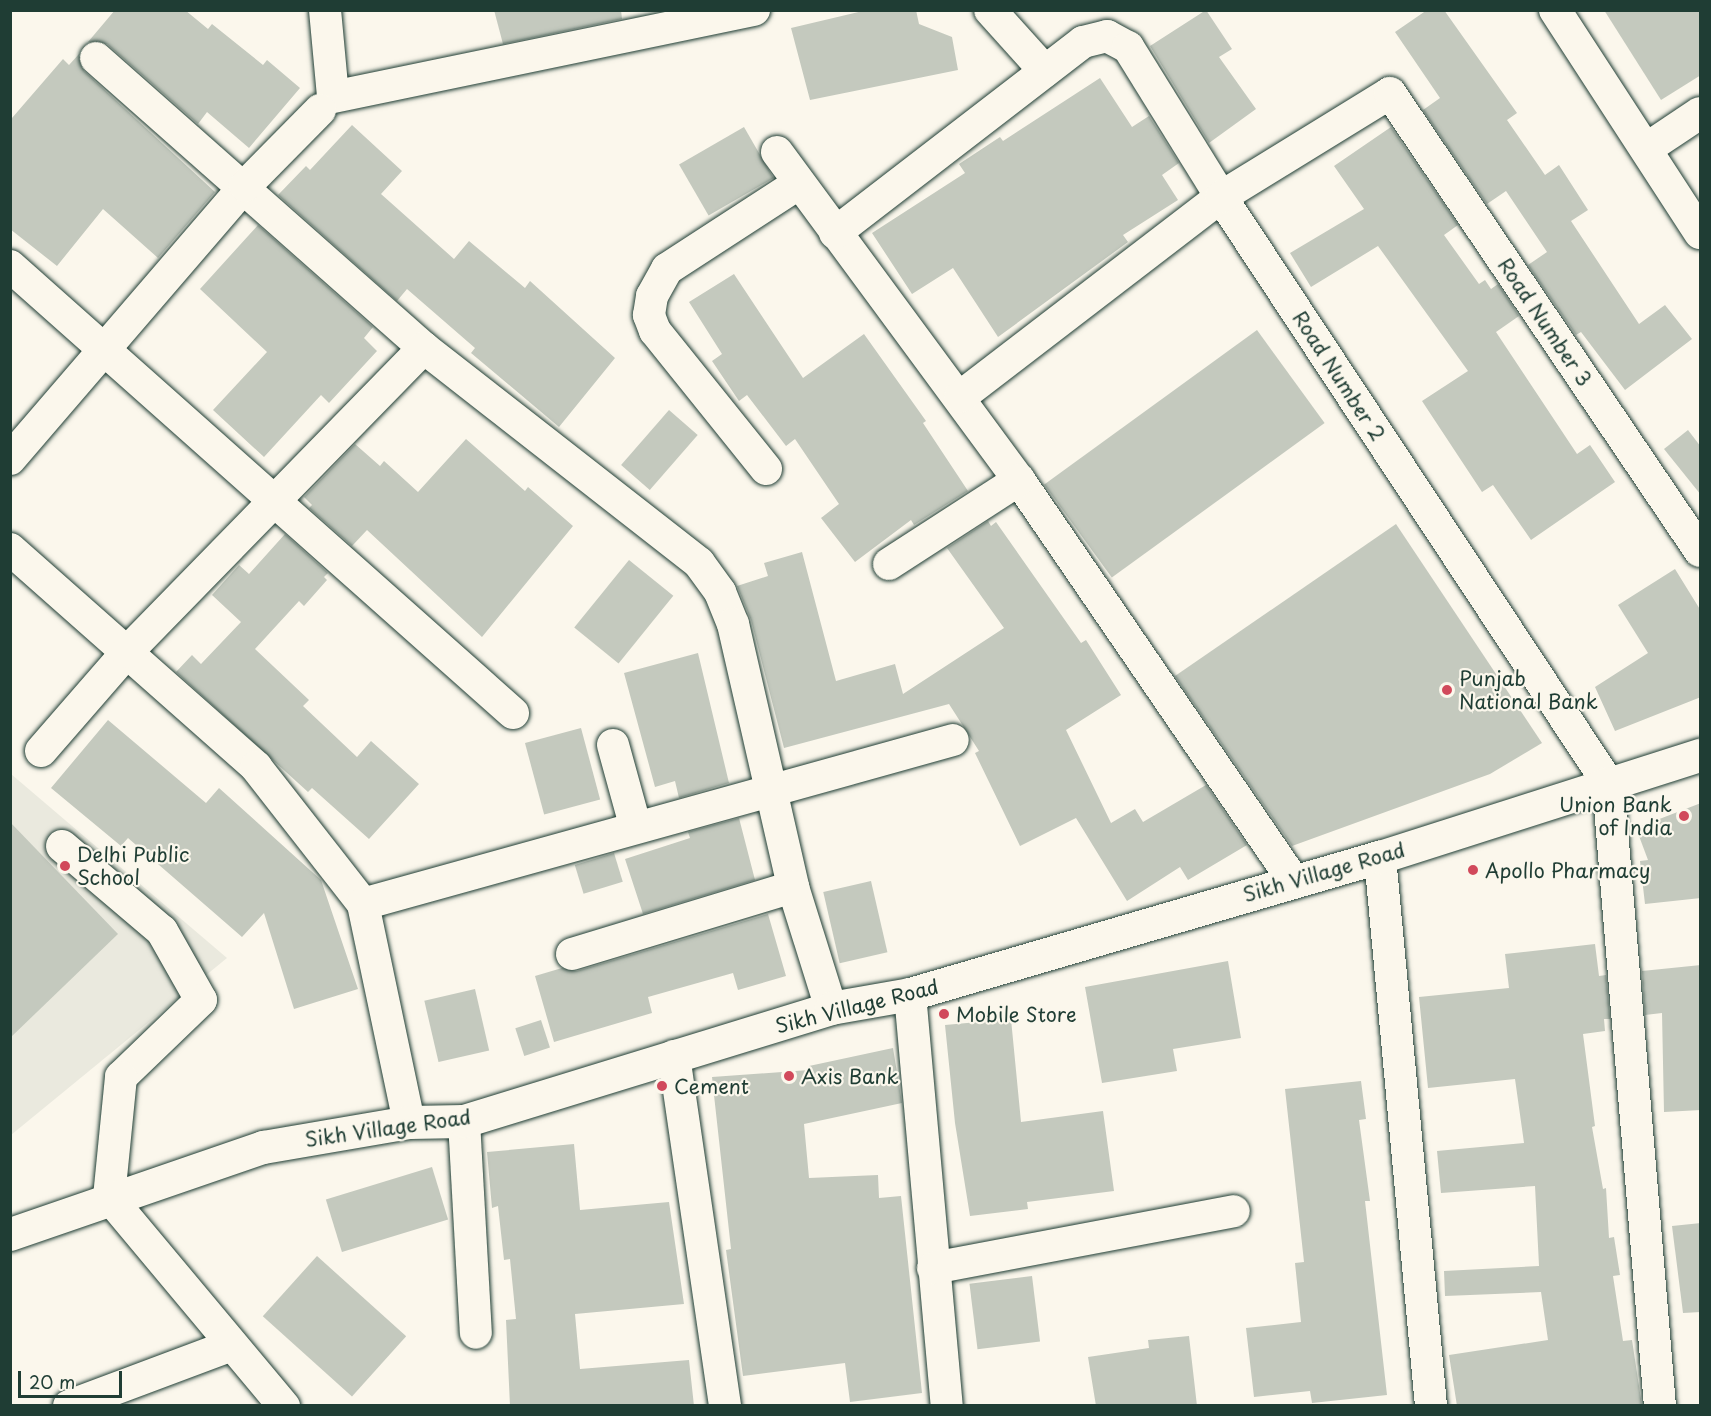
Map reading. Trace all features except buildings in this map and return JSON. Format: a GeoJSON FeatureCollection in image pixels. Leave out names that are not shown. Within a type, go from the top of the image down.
{"type":"FeatureCollection","features":[{"type":"Feature","properties":{"kind":"main road","name":"Sikh Village Road"},"geometry":{"type":"LineString","coordinates":[[10,1234],[109,1197],[263,1147],[410,1122],[464,1120],[831,1008],[910,994],[1293,880],[1380,857],[1701,755]]}},
{"type":"Feature","properties":{"kind":"street"},"geometry":{"type":"LineString","coordinates":[[325,10],[333,97],[754,10]]}},
{"type":"Feature","properties":{"kind":"street"},"geometry":{"type":"LineString","coordinates":[[990,10],[1045,71]]}},
{"type":"Feature","properties":{"kind":"street"},"geometry":{"type":"LineString","coordinates":[[1555,10],[1701,233]]}},
{"type":"Feature","properties":{"kind":"street","name":"Road Number 2"},"geometry":{"type":"LineString","coordinates":[[836,233],[1083,42],[1107,36],[1128,47],[1221,197],[1608,783]]}},
{"type":"Feature","properties":{"kind":"street"},"geometry":{"type":"LineString","coordinates":[[96,58],[245,186],[424,348],[699,563],[720,592],[733,624],[793,886],[831,1008]]}},
{"type":"Feature","properties":{"kind":"street","name":"Road Number 3"},"geometry":{"type":"LineString","coordinates":[[1221,197],[1390,93],[1701,550]]}},
{"type":"Feature","properties":{"kind":"street"},"geometry":{"type":"LineString","coordinates":[[10,459],[245,186],[320,110]]}},
{"type":"Feature","properties":{"kind":"street"},"geometry":{"type":"LineString","coordinates":[[1646,149],[1701,113]]}},
{"type":"Feature","properties":{"kind":"street"},"geometry":{"type":"LineString","coordinates":[[777,152],[798,184],[960,397],[1019,480],[1293,880]]}},
{"type":"Feature","properties":{"kind":"street"},"geometry":{"type":"LineString","coordinates":[[766,469],[655,332],[649,315],[652,296],[667,269],[798,184]]}},
{"type":"Feature","properties":{"kind":"street"},"geometry":{"type":"LineString","coordinates":[[960,397],[1221,197]]}},
{"type":"Feature","properties":{"kind":"street"},"geometry":{"type":"LineString","coordinates":[[10,266],[276,499],[513,713]]}},
{"type":"Feature","properties":{"kind":"street"},"geometry":{"type":"LineString","coordinates":[[41,751],[127,652],[424,348]]}},
{"type":"Feature","properties":{"kind":"street"},"geometry":{"type":"LineString","coordinates":[[889,564],[1019,480]]}},
{"type":"Feature","properties":{"kind":"street"},"geometry":{"type":"LineString","coordinates":[[10,549],[256,766],[363,904],[410,1122]]}},
{"type":"Feature","properties":{"kind":"street"},"geometry":{"type":"LineString","coordinates":[[363,904],[635,825],[770,791],[953,740]]}},
{"type":"Feature","properties":{"kind":"street"},"geometry":{"type":"LineString","coordinates":[[613,745],[635,825]]}},
{"type":"Feature","properties":{"kind":"street"},"geometry":{"type":"LineString","coordinates":[[1608,783],[1660,1406]]}},
{"type":"Feature","properties":{"kind":"street"},"geometry":{"type":"LineString","coordinates":[[62,846],[162,931],[201,1000],[121,1077],[109,1197],[284,1406]]}},
{"type":"Feature","properties":{"kind":"street"},"geometry":{"type":"LineString","coordinates":[[1380,857],[1431,1406]]}},
{"type":"Feature","properties":{"kind":"street"},"geometry":{"type":"LineString","coordinates":[[572,954],[793,886]]}},
{"type":"Feature","properties":{"kind":"street"},"geometry":{"type":"LineString","coordinates":[[910,994],[947,1406]]}},
{"type":"Feature","properties":{"kind":"street"},"geometry":{"type":"LineString","coordinates":[[674,1056],[725,1406]]}},
{"type":"Feature","properties":{"kind":"street"},"geometry":{"type":"LineString","coordinates":[[464,1120],[476,1333]]}},
{"type":"Feature","properties":{"kind":"street"},"geometry":{"type":"LineString","coordinates":[[933,1268],[1234,1211]]}},
{"type":"Feature","properties":{"kind":"street"},"geometry":{"type":"LineString","coordinates":[[69,1406],[232,1345]]}},
{"type":"Feature","properties":{"kind":"shaded area","name":"Delhi Public School"},"geometry":{"type":"Polygon","coordinates":[[[11,774],[227,958],[11,1135],[11,774]]]}},
{"type":"Feature","properties":{"kind":"place","name":"Punjab National Bank"},"geometry":{"type":"Point","coordinates":[1447,690]}},
{"type":"Feature","properties":{"kind":"place","name":"Union Bank of India"},"geometry":{"type":"Point","coordinates":[1684,816]}},
{"type":"Feature","properties":{"kind":"place","name":"Delhi Public School"},"geometry":{"type":"Point","coordinates":[65,866]}},
{"type":"Feature","properties":{"kind":"place","name":"Apollo Pharmacy"},"geometry":{"type":"Point","coordinates":[1473,870]}},
{"type":"Feature","properties":{"kind":"place","name":"Mobile Store"},"geometry":{"type":"Point","coordinates":[944,1014]}},
{"type":"Feature","properties":{"kind":"place","name":"Axis Bank"},"geometry":{"type":"Point","coordinates":[789,1076]}},
{"type":"Feature","properties":{"kind":"place","name":"Cement"},"geometry":{"type":"Point","coordinates":[662,1086]}}]}
